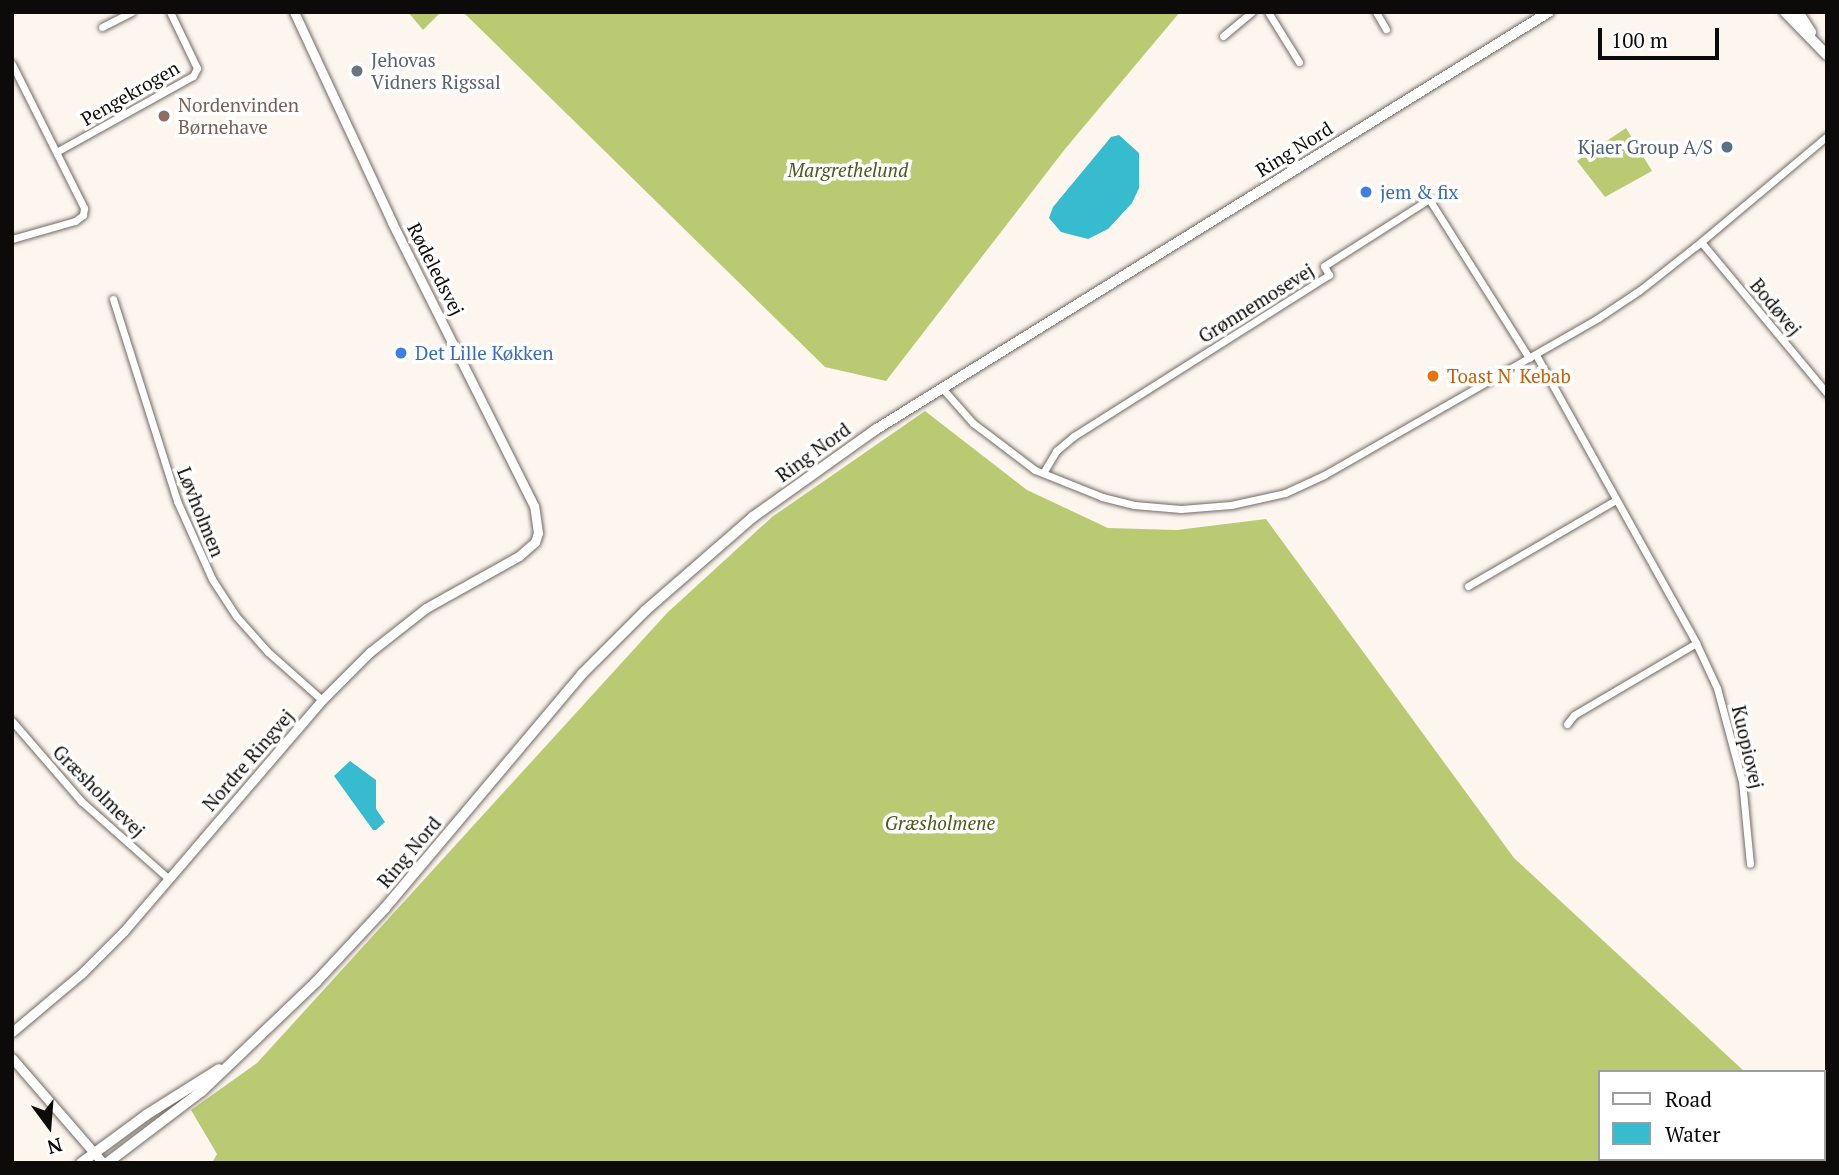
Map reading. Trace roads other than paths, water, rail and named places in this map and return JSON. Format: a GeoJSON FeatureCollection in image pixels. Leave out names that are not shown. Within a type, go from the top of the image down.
{"type":"FeatureCollection","features":[{"type":"Feature","properties":{"kind":"main road","name":"Ring Nord"},"geometry":{"type":"LineString","coordinates":[[1533,21],[1543,12]]}},
{"type":"Feature","properties":{"kind":"main road","name":"Ring Nord"},"geometry":{"type":"LineString","coordinates":[[105,1163],[202,1091],[316,982],[376,918],[582,674],[646,610],[753,517],[875,430],[1549,12]]}},
{"type":"Feature","properties":{"kind":"main road"},"geometry":{"type":"LineString","coordinates":[[1785,12],[1824,51]]}},
{"type":"Feature","properties":{"kind":"main road"},"geometry":{"type":"LineString","coordinates":[[1798,12],[1824,51]]}},
{"type":"Feature","properties":{"kind":"main road","name":"Ring Nord"},"geometry":{"type":"LineString","coordinates":[[81,1163],[93,1158],[146,1115],[235,1059]]}},
{"type":"Feature","properties":{"kind":"street"},"geometry":{"type":"LineString","coordinates":[[102,27],[131,12]]}},
{"type":"Feature","properties":{"kind":"street","name":"Pengekrogen"},"geometry":{"type":"LineString","coordinates":[[58,151],[193,76],[197,68],[170,12]]}},
{"type":"Feature","properties":{"kind":"street","name":"Rødeledsvej"},"geometry":{"type":"LineString","coordinates":[[294,12],[392,222],[534,506],[539,525],[535,542]]}},
{"type":"Feature","properties":{"kind":"street"},"geometry":{"type":"LineString","coordinates":[[1223,36],[1252,12]]}},
{"type":"Feature","properties":{"kind":"street"},"geometry":{"type":"LineString","coordinates":[[1268,12],[1299,62]]}},
{"type":"Feature","properties":{"kind":"street"},"geometry":{"type":"LineString","coordinates":[[1376,12],[1386,29]]}},
{"type":"Feature","properties":{"kind":"street"},"geometry":{"type":"LineString","coordinates":[[12,64],[82,201],[83,215],[75,221],[12,239]]}},
{"type":"Feature","properties":{"kind":"street"},"geometry":{"type":"LineString","coordinates":[[942,388],[992,439],[1043,473],[1086,492],[1134,505],[1193,509],[1250,502],[1313,481],[1533,356],[1640,290],[1827,136]]}},
{"type":"Feature","properties":{"kind":"street","name":"Grønnemosevej"},"geometry":{"type":"LineString","coordinates":[[1043,473],[1056,452],[1074,436],[1329,275],[1324,266],[1429,199],[1533,356]]}},
{"type":"Feature","properties":{"kind":"street","name":"Bodøvej"},"geometry":{"type":"LineString","coordinates":[[1701,242],[1827,393]]}},
{"type":"Feature","properties":{"kind":"street","name":"Løvholmen"},"geometry":{"type":"LineString","coordinates":[[113,299],[177,500],[212,579],[236,616],[268,652],[322,700]]}},
{"type":"Feature","properties":{"kind":"street","name":"Kuopiovej"},"geometry":{"type":"LineString","coordinates":[[1533,356],[1696,643],[1717,688],[1742,781],[1750,864]]}},
{"type":"Feature","properties":{"kind":"street"},"geometry":{"type":"LineString","coordinates":[[1468,586],[1616,500]]}},
{"type":"Feature","properties":{"kind":"street","name":"Nordre Ringvej"},"geometry":{"type":"LineString","coordinates":[[12,1032],[82,973],[124,931],[322,700],[370,652],[410,620],[519,556],[535,542]]}},
{"type":"Feature","properties":{"kind":"street"},"geometry":{"type":"LineString","coordinates":[[1567,724],[1574,715],[1696,643]]}},
{"type":"Feature","properties":{"kind":"street","name":"Græsholmevej"},"geometry":{"type":"LineString","coordinates":[[12,721],[81,801],[169,879]]}},
{"type":"Feature","properties":{"kind":"street"},"geometry":{"type":"LineString","coordinates":[[12,1058],[93,1158],[105,1163]]}},
{"type":"Feature","properties":{"kind":"water"},"geometry":{"type":"Polygon","coordinates":[[[1119,135],[1139,153],[1139,188],[1132,203],[1108,229],[1088,239],[1061,232],[1049,218],[1053,207],[1111,137],[1119,135]]]}},
{"type":"Feature","properties":{"kind":"water"},"geometry":{"type":"Polygon","coordinates":[[[350,761],[376,780],[376,809],[385,822],[376,830],[373,830],[334,776],[350,761]]]}},
{"type":"Feature","properties":{"kind":"place","name":"Jehovas Vidners Rigssal"},"geometry":{"type":"Point","coordinates":[357,71]}},
{"type":"Feature","properties":{"kind":"place","name":"Nordenvinden Børnehave"},"geometry":{"type":"Point","coordinates":[164,116]}},
{"type":"Feature","properties":{"kind":"place","name":"Kjaer Group A/S"},"geometry":{"type":"Point","coordinates":[1727,147]}},
{"type":"Feature","properties":{"kind":"place","name":"jem & fix"},"geometry":{"type":"Point","coordinates":[1366,192]}},
{"type":"Feature","properties":{"kind":"place","name":"Det Lille Køkken"},"geometry":{"type":"Point","coordinates":[401,353]}},
{"type":"Feature","properties":{"kind":"place","name":"Toast N' Kebab"},"geometry":{"type":"Point","coordinates":[1433,376]}},
{"type":"Feature","properties":{"kind":"park label","name":"Margrethelund"},"geometry":{"type":"Point","coordinates":[848,170]}},
{"type":"Feature","properties":{"kind":"park label","name":"Græsholmene"},"geometry":{"type":"Point","coordinates":[940,823]}}]}
